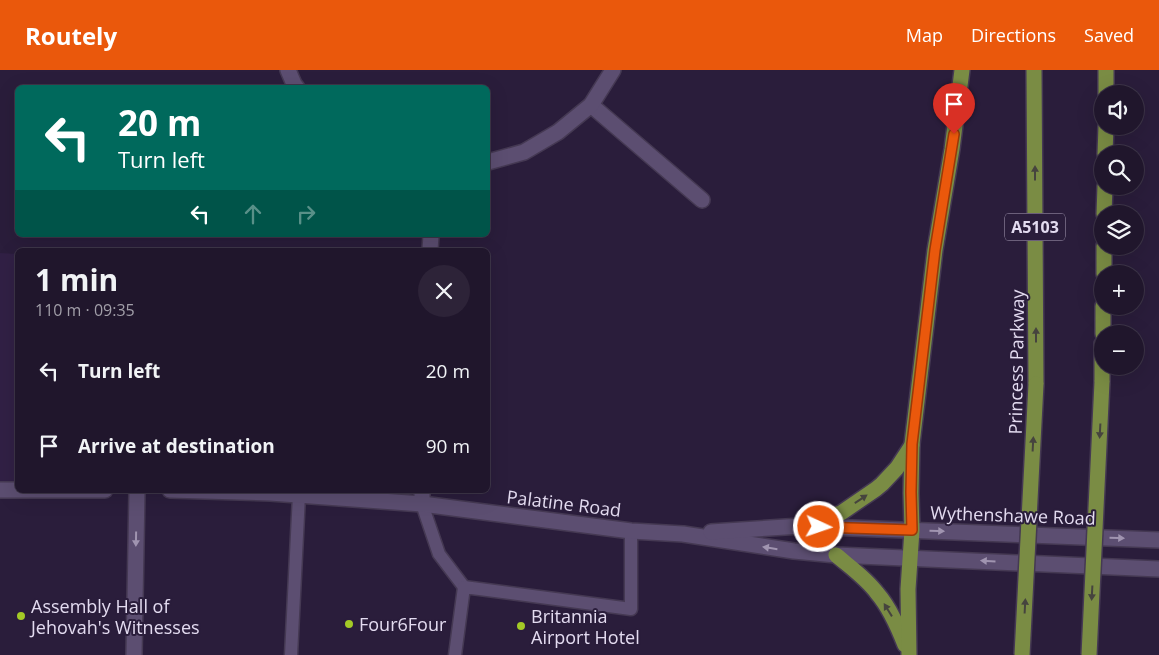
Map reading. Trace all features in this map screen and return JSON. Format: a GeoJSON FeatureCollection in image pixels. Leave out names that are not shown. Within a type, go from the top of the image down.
{"type":"FeatureCollection","features":[{"type":"Feature","properties":{"kind":"highway"},"geometry":{"type":"LineString","coordinates":[[908,654],[908,589],[912,530],[912,444],[935,250],[952,150],[962,70]]}},
{"type":"Feature","properties":{"kind":"highway","name":"Princess Parkway"},"geometry":{"type":"LineString","coordinates":[[1022,655],[1036,384],[1034,70]]}},
{"type":"Feature","properties":{"kind":"highway"},"geometry":{"type":"LineString","coordinates":[[1106,70],[1106,85]]}},
{"type":"Feature","properties":{"kind":"highway"},"geometry":{"type":"LineString","coordinates":[[1089,655],[1102,375]]}},
{"type":"Feature","properties":{"kind":"highway"},"geometry":{"type":"LineString","coordinates":[[801,526],[841,513],[876,489],[897,468],[912,444]]}},
{"type":"Feature","properties":{"kind":"highway"},"geometry":{"type":"LineString","coordinates":[[836,555],[878,594],[898,625],[908,654]]}},
{"type":"Feature","properties":{"kind":"main road"},"geometry":{"type":"LineString","coordinates":[[288,70],[295,85]]}},
{"type":"Feature","properties":{"kind":"main road"},"geometry":{"type":"LineString","coordinates":[[490,161],[524,152],[558,132],[591,105],[613,70]]}},
{"type":"Feature","properties":{"kind":"main road"},"geometry":{"type":"LineString","coordinates":[[591,105],[702,200]]}},
{"type":"Feature","properties":{"kind":"main road"},"geometry":{"type":"LineString","coordinates":[[0,490],[15,490]]}},
{"type":"Feature","properties":{"kind":"main road"},"geometry":{"type":"LineString","coordinates":[[134,655],[137,493]]}},
{"type":"Feature","properties":{"kind":"main road","name":"Palatine Road"},"geometry":{"type":"LineString","coordinates":[[267,493],[422,497],[631,531],[683,534]]}},
{"type":"Feature","properties":{"kind":"main road","name":"Wythenshawe Road"},"geometry":{"type":"LineString","coordinates":[[683,534],[801,526],[1159,540]]}},
{"type":"Feature","properties":{"kind":"main road"},"geometry":{"type":"LineString","coordinates":[[683,534],[794,551],[836,555],[1159,569]]}},
{"type":"Feature","properties":{"kind":"lane"},"geometry":{"type":"LineString","coordinates":[[291,655],[299,494]]}},
{"type":"Feature","properties":{"kind":"lane"},"geometry":{"type":"LineString","coordinates":[[422,497],[439,554],[464,587],[455,655]]}},
{"type":"Feature","properties":{"kind":"lane"},"geometry":{"type":"LineString","coordinates":[[464,587],[631,609],[631,531]]}},
{"type":"Feature","properties":{"kind":"shaded area"},"geometry":{"type":"Polygon","coordinates":[[[0,253],[15,254],[15,490],[0,490],[0,253]]]}},
{"type":"Feature","properties":{"kind":"place","name":"Assembly Hall of Jehovah's Witnesses"},"geometry":{"type":"Point","coordinates":[21,616]}},
{"type":"Feature","properties":{"kind":"place","name":"Four6Four"},"geometry":{"type":"Point","coordinates":[349,624]}},
{"type":"Feature","properties":{"kind":"place","name":"Britannia Airport Hotel"},"geometry":{"type":"Point","coordinates":[521,626]}},
{"type":"Feature","properties":{"kind":"route"},"geometry":{"type":"LineString","coordinates":[[819,527],[912,530],[912,444],[935,250],[954,134]]}}]}
